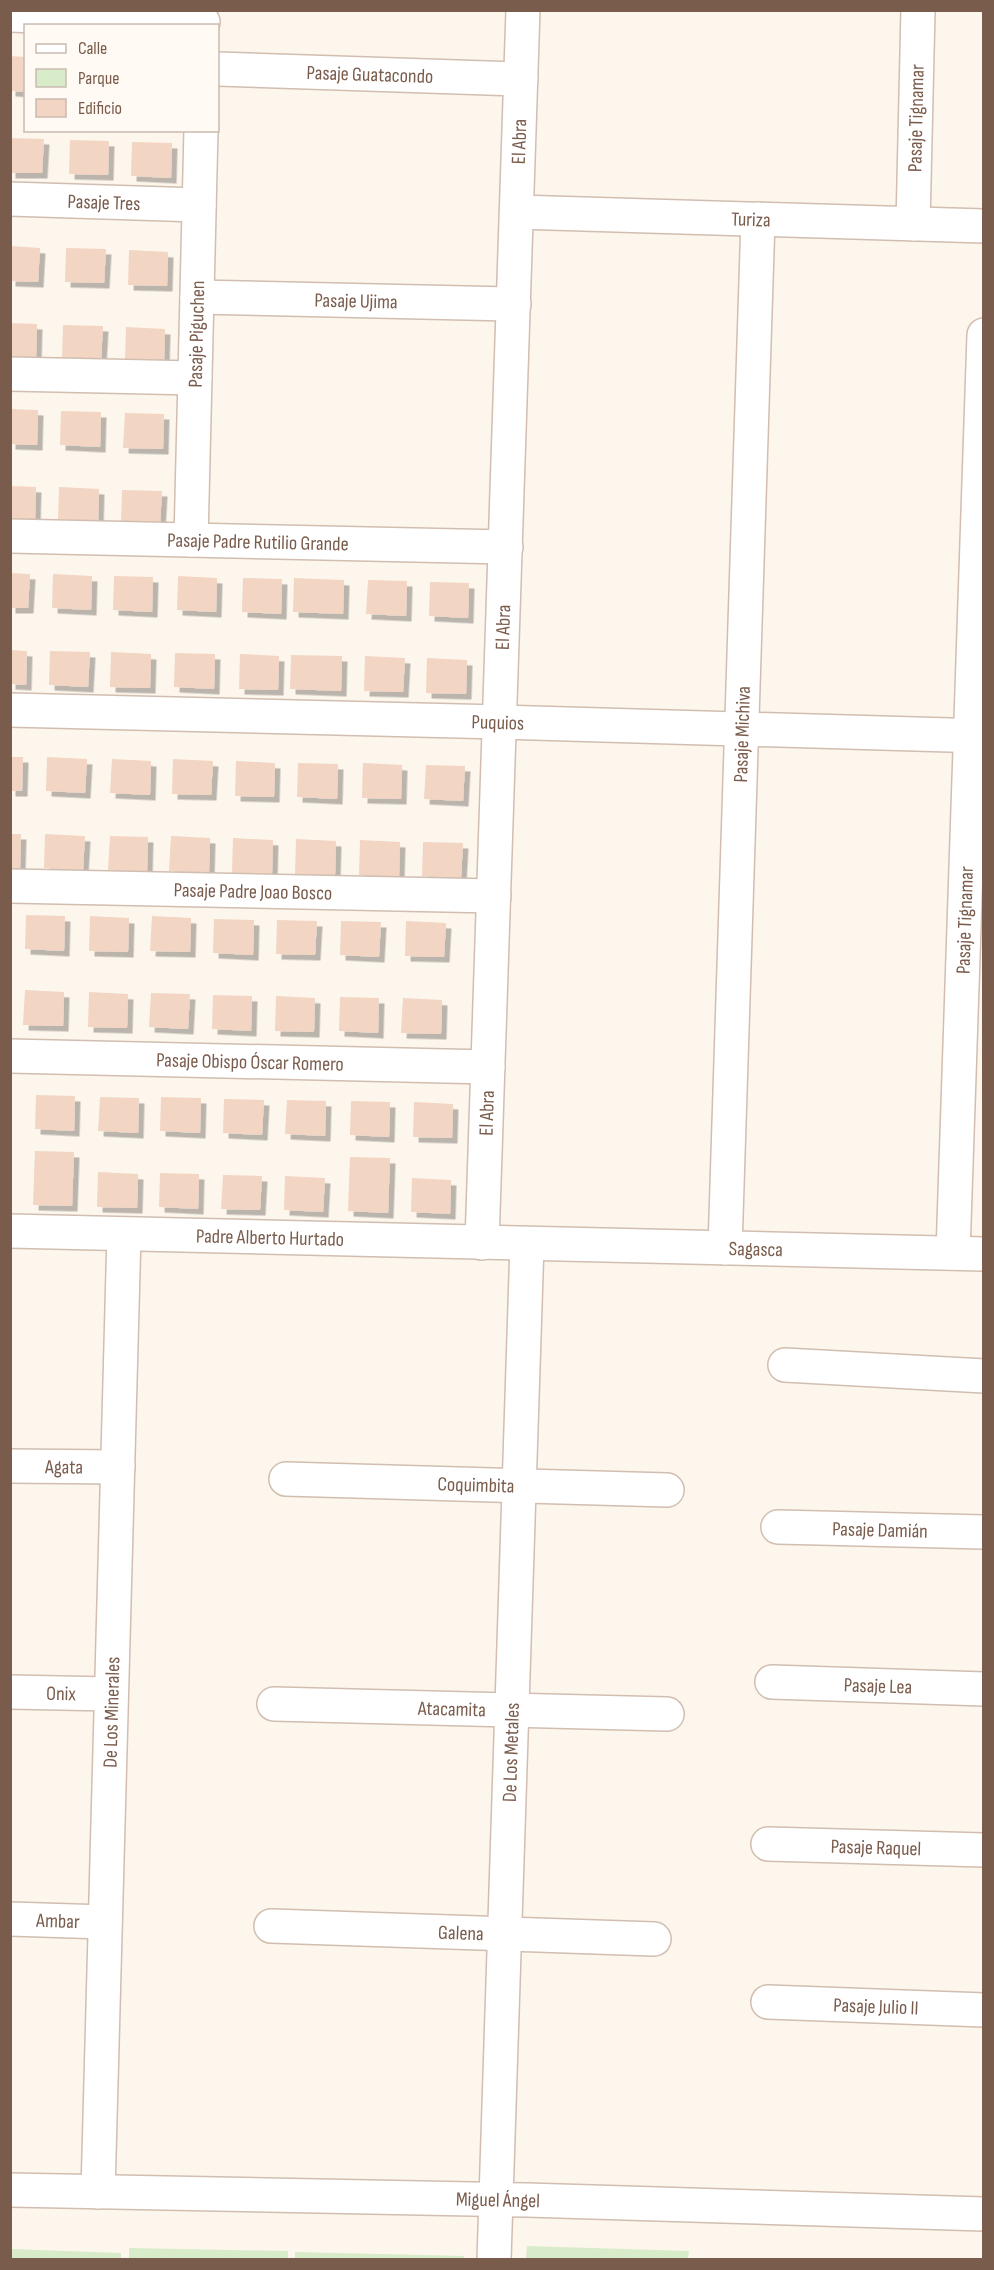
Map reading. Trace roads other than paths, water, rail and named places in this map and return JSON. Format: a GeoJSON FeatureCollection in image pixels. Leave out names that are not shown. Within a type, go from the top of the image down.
{"type":"FeatureCollection","features":[{"type":"Feature","properties":{"kind":"street","name":"El Abra"},"geometry":{"type":"LineString","coordinates":[[482,1243],[523,10]]}},
{"type":"Feature","properties":{"kind":"street","name":"Pasaje Tignamar"},"geometry":{"type":"LineString","coordinates":[[913,224],[918,10]]}},
{"type":"Feature","properties":{"kind":"street"},"geometry":{"type":"LineString","coordinates":[[10,15],[204,19]]}},
{"type":"Feature","properties":{"kind":"street","name":"Pasaje Guatacondo"},"geometry":{"type":"LineString","coordinates":[[219,69],[521,79]]}},
{"type":"Feature","properties":{"kind":"street","name":"Pasaje Piguchen"},"geometry":{"type":"LineString","coordinates":[[191,540],[201,132]]}},
{"type":"Feature","properties":{"kind":"street","name":"Pasaje Tres"},"geometry":{"type":"LineString","coordinates":[[10,199],[199,205]]}},
{"type":"Feature","properties":{"kind":"street","name":"Turiza"},"geometry":{"type":"LineString","coordinates":[[517,212],[984,226]]}},
{"type":"Feature","properties":{"kind":"street","name":"Pasaje Michiva"},"geometry":{"type":"LineString","coordinates":[[724,1248],[759,219]]}},
{"type":"Feature","properties":{"kind":"street","name":"Pasaje Ujima"},"geometry":{"type":"LineString","coordinates":[[197,297],[514,304]]}},
{"type":"Feature","properties":{"kind":"street","name":"Pasaje Tignamar"},"geometry":{"type":"LineString","coordinates":[[968,1253],[984,335]]}},
{"type":"Feature","properties":{"kind":"street"},"geometry":{"type":"LineString","coordinates":[[10,374],[195,378]]}},
{"type":"Feature","properties":{"kind":"street","name":"Pasaje Padre Rutilio Grande"},"geometry":{"type":"LineString","coordinates":[[10,536],[506,548]]}},
{"type":"Feature","properties":{"kind":"street","name":"Puquios"},"geometry":{"type":"LineString","coordinates":[[10,710],[977,736]]}},
{"type":"Feature","properties":{"kind":"street","name":"Pasaje Padre Joao Bosco"},"geometry":{"type":"LineString","coordinates":[[10,886],[494,896]]}},
{"type":"Feature","properties":{"kind":"street","name":"Pasaje Obispo Óscar Romero"},"geometry":{"type":"LineString","coordinates":[[10,1056],[488,1068]]}},
{"type":"Feature","properties":{"kind":"street","name":"Padre Alberto Hurtado"},"geometry":{"type":"LineString","coordinates":[[10,1231],[528,1244]]}},
{"type":"Feature","properties":{"kind":"street","name":"De Los Minerales"},"geometry":{"type":"LineString","coordinates":[[98,2192],[124,1234]]}},
{"type":"Feature","properties":{"kind":"street","name":"Sagasca"},"geometry":{"type":"LineString","coordinates":[[528,1244],[968,1253]]}},
{"type":"Feature","properties":{"kind":"street","name":"De Los Metales"},"geometry":{"type":"LineString","coordinates":[[494,2259],[528,1244]]}},
{"type":"Feature","properties":{"kind":"street"},"geometry":{"type":"LineString","coordinates":[[784,1365],[984,1376]]}},
{"type":"Feature","properties":{"kind":"street","name":"Agata"},"geometry":{"type":"LineString","coordinates":[[10,1466],[118,1467]]}},
{"type":"Feature","properties":{"kind":"street","name":"Coquimbita"},"geometry":{"type":"LineString","coordinates":[[286,1479],[667,1490]]}},
{"type":"Feature","properties":{"kind":"street","name":"Pasaje Damián"},"geometry":{"type":"LineString","coordinates":[[778,1527],[984,1532]]}},
{"type":"Feature","properties":{"kind":"street","name":"Pasaje Lea"},"geometry":{"type":"LineString","coordinates":[[772,1682],[984,1689]]}},
{"type":"Feature","properties":{"kind":"street","name":"Onix"},"geometry":{"type":"LineString","coordinates":[[10,1692],[111,1694]]}},
{"type":"Feature","properties":{"kind":"street","name":"Atacamita"},"geometry":{"type":"LineString","coordinates":[[274,1704],[667,1714]]}},
{"type":"Feature","properties":{"kind":"street","name":"Pasaje Raquel"},"geometry":{"type":"LineString","coordinates":[[768,1844],[984,1850]]}},
{"type":"Feature","properties":{"kind":"street","name":"Ambar"},"geometry":{"type":"LineString","coordinates":[[10,1918],[105,1922]]}},
{"type":"Feature","properties":{"kind":"street","name":"Galena"},"geometry":{"type":"LineString","coordinates":[[271,1926],[654,1939]]}},
{"type":"Feature","properties":{"kind":"street","name":"Pasaje Julio II"},"geometry":{"type":"LineString","coordinates":[[768,2002],[984,2010]]}},
{"type":"Feature","properties":{"kind":"street","name":"Miguel Ángel"},"geometry":{"type":"LineString","coordinates":[[10,2190],[496,2200],[984,2214]]}}]}
